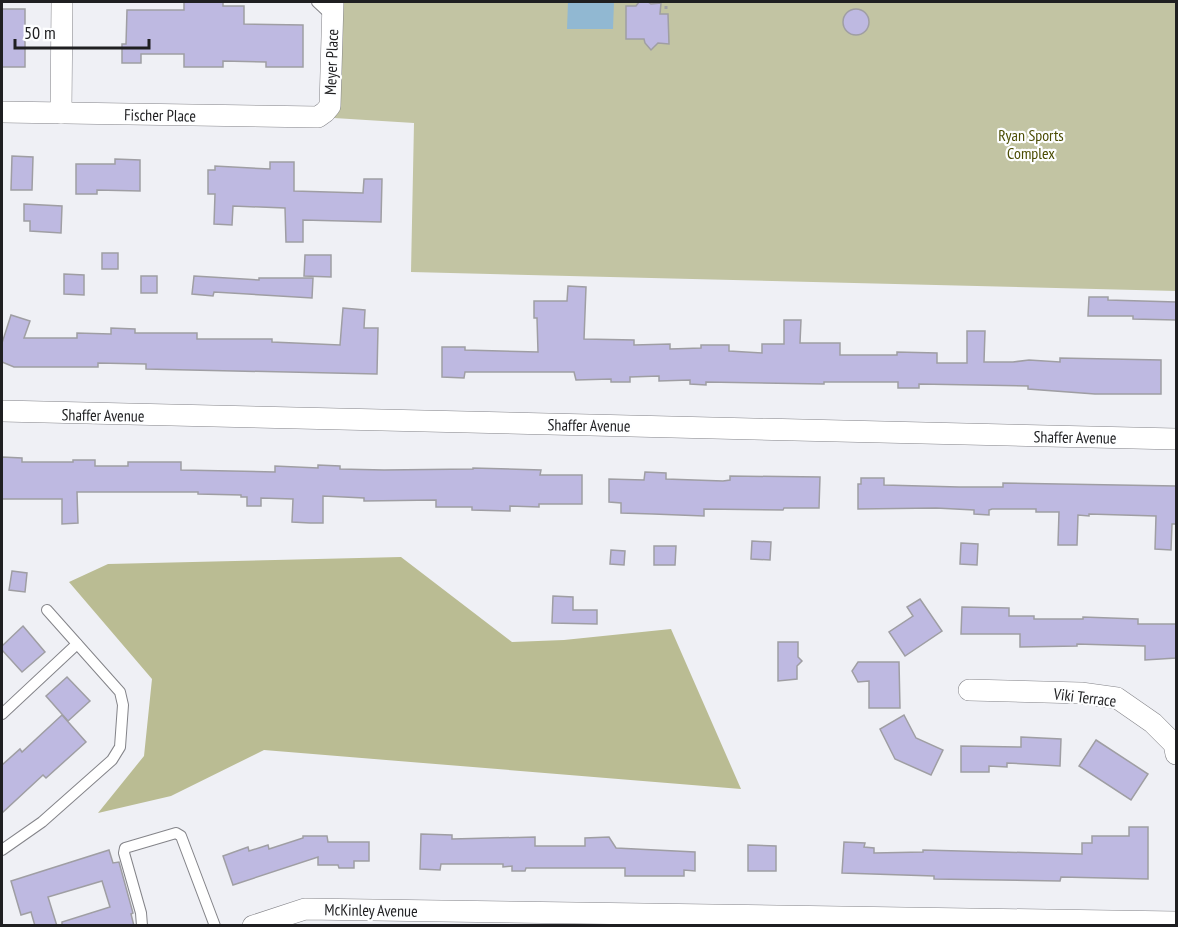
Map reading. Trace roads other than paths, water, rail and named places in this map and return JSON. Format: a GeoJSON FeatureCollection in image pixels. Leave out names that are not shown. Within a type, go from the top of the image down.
{"type":"FeatureCollection","features":[{"type":"Feature","properties":{"kind":"street"},"geometry":{"type":"LineString","coordinates":[[61,113],[62,2]]}},
{"type":"Feature","properties":{"kind":"street","name":"Meyer Place"},"geometry":{"type":"LineString","coordinates":[[318,117],[330,106],[333,9]]}},
{"type":"Feature","properties":{"kind":"street","name":"Fischer Place"},"geometry":{"type":"LineString","coordinates":[[2,111],[318,117]]}},
{"type":"Feature","properties":{"kind":"street","name":"Shaffer Avenue"},"geometry":{"type":"LineString","coordinates":[[2,411],[1176,439]]}},
{"type":"Feature","properties":{"kind":"street","name":"Viki Terrace"},"geometry":{"type":"LineString","coordinates":[[969,690],[1081,693],[1117,698],[1153,723],[1176,747]]}},
{"type":"Feature","properties":{"kind":"street","name":"McKinley Avenue"},"geometry":{"type":"LineString","coordinates":[[253,926],[305,909],[680,920],[1176,922]]}},
{"type":"Feature","properties":{"kind":"lane"},"geometry":{"type":"LineString","coordinates":[[317,2],[333,9]]}},
{"type":"Feature","properties":{"kind":"lane"},"geometry":{"type":"LineString","coordinates":[[2,850],[42,822],[112,760],[120,747],[123,705],[120,692],[47,610]]}},
{"type":"Feature","properties":{"kind":"lane"},"geometry":{"type":"LineString","coordinates":[[2,714],[77,644]]}},
{"type":"Feature","properties":{"kind":"lane"},"geometry":{"type":"LineString","coordinates":[[142,926],[141,913],[124,854],[125,848],[176,833],[181,836],[214,926]]}},
{"type":"Feature","properties":{"kind":"water"},"geometry":{"type":"Polygon","coordinates":[[[568,2],[614,2],[613,29],[567,29],[568,2]]]}},
{"type":"Feature","properties":{"kind":"park label","name":"Ryan Sports Complex"},"geometry":{"type":"Point","coordinates":[1031,144]}}]}
